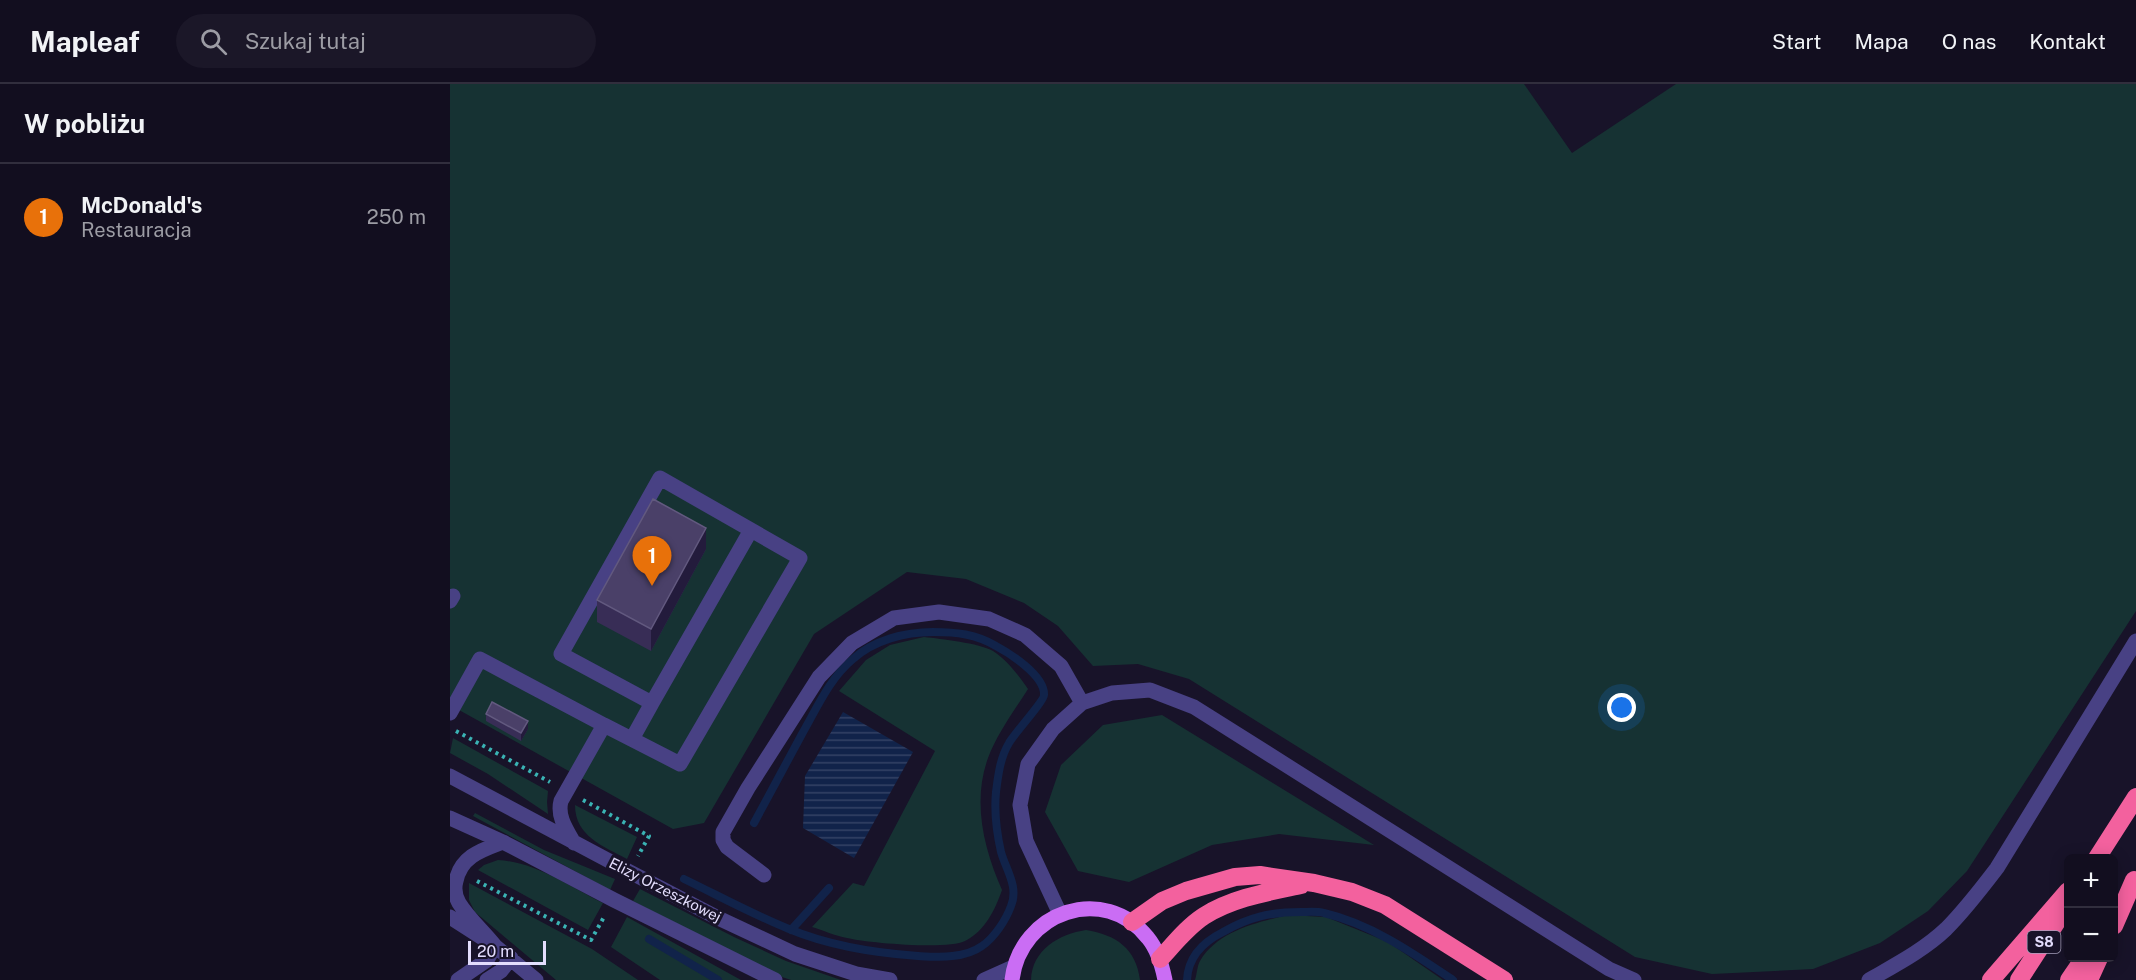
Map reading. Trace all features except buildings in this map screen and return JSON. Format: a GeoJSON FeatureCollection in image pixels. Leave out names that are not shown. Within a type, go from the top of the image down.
{"type":"FeatureCollection","features":[{"type":"Feature","properties":{"kind":"highway"},"geometry":{"type":"LineString","coordinates":[[2100,854],[2136,797]]}},
{"type":"Feature","properties":{"kind":"highway"},"geometry":{"type":"LineString","coordinates":[[1132,922],[1162,901],[1186,891],[1235,877],[1260,875],[1314,882],[1352,892],[1385,905],[1504,980]]}},
{"type":"Feature","properties":{"kind":"highway"},"geometry":{"type":"LineString","coordinates":[[2117,908],[2135,879]]}},
{"type":"Feature","properties":{"kind":"highway"},"geometry":{"type":"LineString","coordinates":[[2118,917],[2135,879]]}},
{"type":"Feature","properties":{"kind":"highway"},"geometry":{"type":"LineString","coordinates":[[1160,959],[1188,929],[1204,916],[1222,907],[1260,893],[1314,882]]}},
{"type":"Feature","properties":{"kind":"highway"},"geometry":{"type":"LineString","coordinates":[[1991,980],[2064,896]]}},
{"type":"Feature","properties":{"kind":"highway","name":"S8"},"geometry":{"type":"LineString","coordinates":[[2019,980],[2065,908]]}},
{"type":"Feature","properties":{"kind":"highway","name":"S8"},"geometry":{"type":"LineString","coordinates":[[2069,980],[2081,962]]}},
{"type":"Feature","properties":{"kind":"highway"},"geometry":{"type":"LineString","coordinates":[[2090,980],[2098,962]]}},
{"type":"Feature","properties":{"kind":"main road"},"geometry":{"type":"LineString","coordinates":[[1012,974],[1023,945],[1039,926],[1060,914],[1084,908],[1109,911],[1132,922],[1149,938],[1160,959],[1165,980]]}},
{"type":"Feature","properties":{"kind":"street"},"geometry":{"type":"LineString","coordinates":[[450,713],[480,659],[680,764],[800,558],[660,478],[561,654],[652,703]]}},
{"type":"Feature","properties":{"kind":"street"},"geometry":{"type":"LineString","coordinates":[[632,739],[751,530]]}},
{"type":"Feature","properties":{"kind":"street"},"geometry":{"type":"LineString","coordinates":[[764,875],[727,847],[723,840],[723,832],[748,788],[819,677],[852,643],[894,618],[939,612],[989,619],[1025,635],[1061,666],[1082,703]]}},
{"type":"Feature","properties":{"kind":"street"},"geometry":{"type":"LineString","coordinates":[[1869,980],[1907,958],[1945,930],[1976,896],[1997,868],[2136,641]]}},
{"type":"Feature","properties":{"kind":"street"},"geometry":{"type":"LineString","coordinates":[[1060,914],[1026,841],[1020,805],[1028,764],[1053,729],[1082,703],[1112,693],[1150,690],[1194,706],[1609,969],[1634,980]]}},
{"type":"Feature","properties":{"kind":"street"},"geometry":{"type":"LineString","coordinates":[[574,843],[560,816],[561,801],[604,725]]}},
{"type":"Feature","properties":{"kind":"street","name":"Elizy Orzeszkowej"},"geometry":{"type":"LineString","coordinates":[[450,776],[716,917],[795,954],[856,974],[890,980]]}},
{"type":"Feature","properties":{"kind":"street"},"geometry":{"type":"LineString","coordinates":[[450,790],[475,789]]}},
{"type":"Feature","properties":{"kind":"street"},"geometry":{"type":"LineString","coordinates":[[450,818],[503,842],[775,980]]}},
{"type":"Feature","properties":{"kind":"street"},"geometry":{"type":"LineString","coordinates":[[495,946],[458,901],[455,889],[458,871],[467,859],[503,842]]}},
{"type":"Feature","properties":{"kind":"street"},"geometry":{"type":"LineString","coordinates":[[450,917],[495,946],[536,980]]}},
{"type":"Feature","properties":{"kind":"street"},"geometry":{"type":"LineString","coordinates":[[458,980],[487,960],[495,946]]}},
{"type":"Feature","properties":{"kind":"street"},"geometry":{"type":"LineString","coordinates":[[487,980],[501,971],[510,958]]}},
{"type":"Feature","properties":{"kind":"street"},"geometry":{"type":"LineString","coordinates":[[984,980],[1012,974]]}},
{"type":"Feature","properties":{"kind":"path"},"geometry":{"type":"LineString","coordinates":[[458,871],[591,940]]}},
{"type":"Feature","properties":{"kind":"green space"},"geometry":{"type":"Polygon","coordinates":[[[450,84],[1524,84],[1572,153],[1676,84],[2136,84],[2136,611],[1967,871],[1928,911],[1880,943],[1813,969],[1712,974],[1635,957],[1189,679],[1138,664],[1093,666],[1058,626],[1024,603],[966,579],[907,572],[814,634],[704,823],[673,829],[450,705],[450,84]]]}},
{"type":"Feature","properties":{"kind":"green space"},"geometry":{"type":"Polygon","coordinates":[[[924,637],[950,640],[993,651],[1008,663],[1028,689],[992,749],[983,775],[982,825],[985,842],[1002,890],[984,926],[972,937],[956,944],[907,945],[838,936],[812,927],[853,883],[864,886],[935,751],[839,691],[866,660],[890,645],[924,637]]]}},
{"type":"Feature","properties":{"kind":"green space"},"geometry":{"type":"Polygon","coordinates":[[[1162,715],[1374,845],[1279,834],[1212,845],[1129,882],[1078,871],[1045,812],[1061,765],[1103,725],[1162,715]]]}},
{"type":"Feature","properties":{"kind":"green space"},"geometry":{"type":"Polygon","coordinates":[[[453,738],[548,791],[548,814],[488,774],[450,753],[453,738]]]}},
{"type":"Feature","properties":{"kind":"green space"},"geometry":{"type":"Polygon","coordinates":[[[575,805],[637,837],[627,859],[592,839],[585,832],[576,816],[575,805]]]}},
{"type":"Feature","properties":{"kind":"green space"},"geometry":{"type":"Polygon","coordinates":[[[475,813],[544,850],[615,879],[610,890],[473,816],[475,813]]]}},
{"type":"Feature","properties":{"kind":"green space"},"geometry":{"type":"Polygon","coordinates":[[[498,860],[539,870],[603,903],[588,930],[478,870],[498,860]]]}},
{"type":"Feature","properties":{"kind":"green space"},"geometry":{"type":"Polygon","coordinates":[[[469,883],[592,949],[638,980],[556,980],[475,912],[469,900],[469,883]]]}},
{"type":"Feature","properties":{"kind":"green space"},"geometry":{"type":"Polygon","coordinates":[[[640,889],[786,961],[841,980],[791,980],[782,977],[726,951],[633,901],[640,889]]]}},
{"type":"Feature","properties":{"kind":"green space"},"geometry":{"type":"Polygon","coordinates":[[[1287,915],[1326,917],[1388,942],[1443,980],[1195,980],[1200,961],[1217,942],[1239,930],[1287,915]]]}},
{"type":"Feature","properties":{"kind":"green space"},"geometry":{"type":"Polygon","coordinates":[[[627,917],[741,980],[660,980],[611,947],[627,917]]]}},
{"type":"Feature","properties":{"kind":"green space"},"geometry":{"type":"Polygon","coordinates":[[[1086,930],[1107,935],[1123,945],[1134,959],[1140,980],[1031,980],[1036,960],[1049,945],[1066,935],[1086,930]]]}},
{"type":"Feature","properties":{"kind":"water"},"geometry":{"type":"Polygon","coordinates":[[[843,712],[913,752],[854,858],[803,828],[805,776],[843,712]]]}},
{"type":"Feature","properties":{"kind":"waterway"},"geometry":{"type":"LineString","coordinates":[[684,879],[776,924],[836,944],[885,953],[926,956],[951,956],[975,950],[986,943],[999,928],[1013,899],[1013,885],[1001,852],[997,830],[996,792],[1001,761],[1006,749],[1043,698],[1043,688],[1033,673],[1018,660],[973,636],[950,632],[922,632],[880,642],[861,652],[830,685],[754,823]]}},
{"type":"Feature","properties":{"kind":"waterway"},"geometry":{"type":"LineString","coordinates":[[791,930],[829,888]]}},
{"type":"Feature","properties":{"kind":"waterway"},"geometry":{"type":"LineString","coordinates":[[1187,980],[1190,964],[1198,951],[1209,940],[1223,932],[1260,916],[1312,912],[1321,912],[1341,918],[1375,932],[1453,980]]}},
{"type":"Feature","properties":{"kind":"waterway"},"geometry":{"type":"LineString","coordinates":[[649,939],[718,980]]}},
{"type":"Feature","properties":{"kind":"place","name":"McDonald's"},"geometry":{"type":"Point","coordinates":[652,586]}}]}
